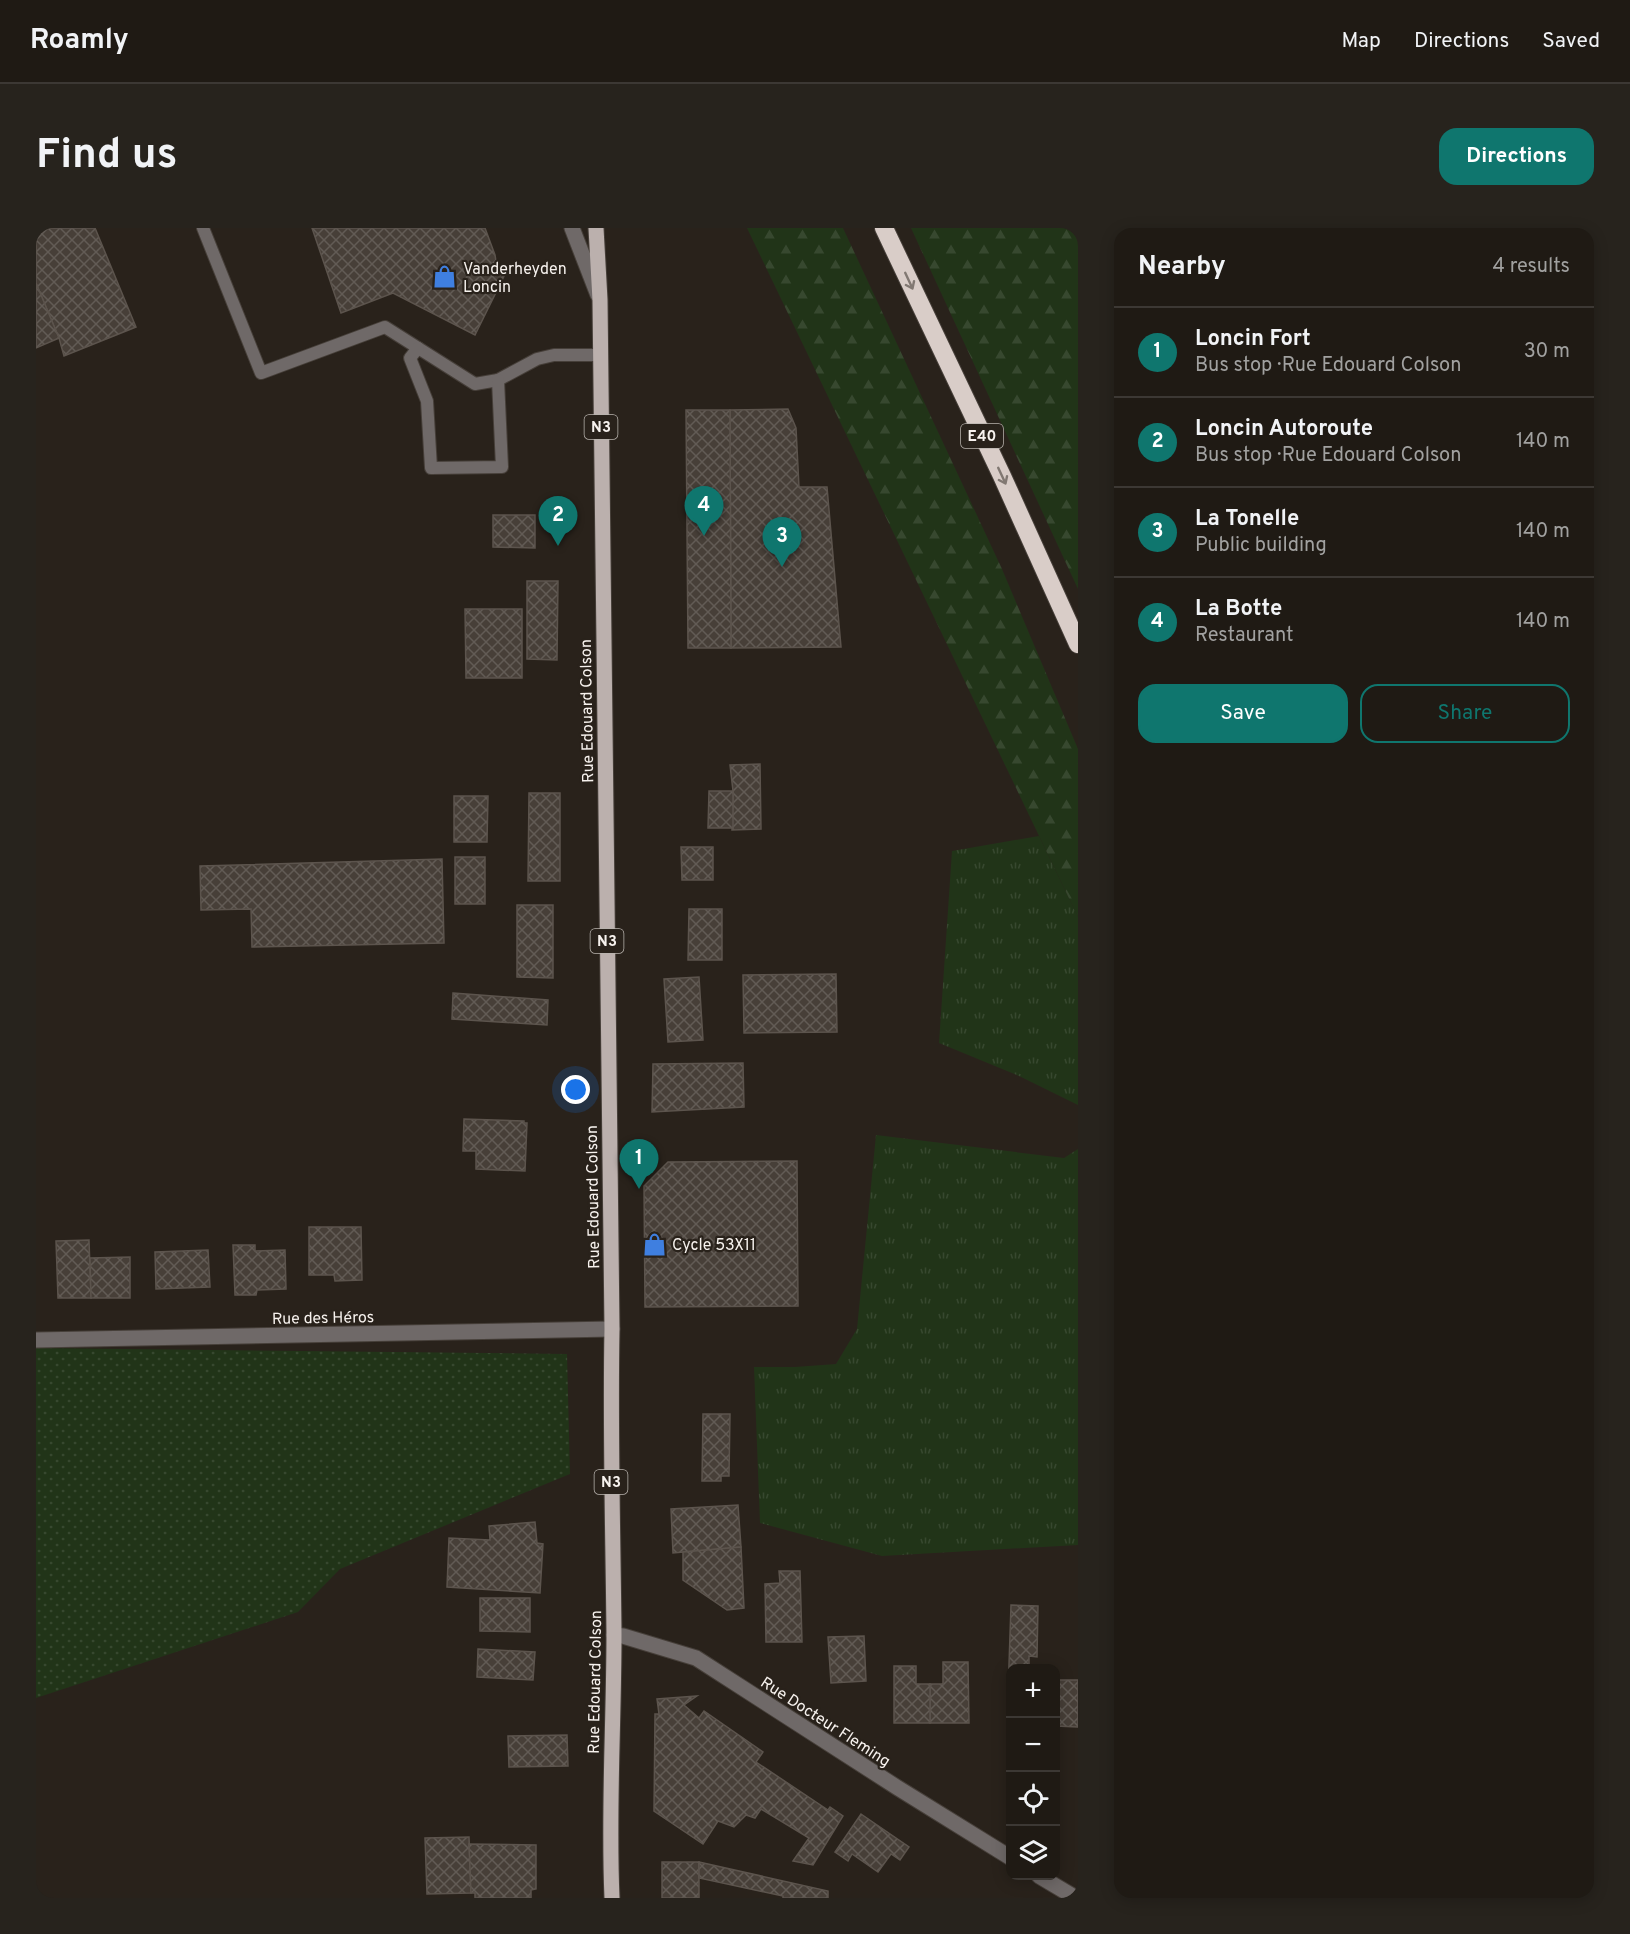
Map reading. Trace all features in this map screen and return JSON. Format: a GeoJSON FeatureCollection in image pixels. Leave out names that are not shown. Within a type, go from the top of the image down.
{"type":"FeatureCollection","features":[{"type":"Feature","properties":{"kind":"highway","name":"E40"},"geometry":{"type":"LineString","coordinates":[[884,228],[1002,476],[1078,644]]}},
{"type":"Feature","properties":{"kind":"main road","name":"N3"},"geometry":{"type":"LineString","coordinates":[[596,228],[600,300]]}},
{"type":"Feature","properties":{"kind":"main road","name":"Rue Edouard Colson"},"geometry":{"type":"LineString","coordinates":[[600,300],[612,1329],[610,1424],[614,1635],[609,1840],[612,1898]]}},
{"type":"Feature","properties":{"kind":"street"},"geometry":{"type":"LineString","coordinates":[[572,228],[600,300]]}},
{"type":"Feature","properties":{"kind":"street","name":"Rue des Héros"},"geometry":{"type":"LineString","coordinates":[[36,1340],[612,1329]]}},
{"type":"Feature","properties":{"kind":"street","name":"Rue Docteur Fleming"},"geometry":{"type":"LineString","coordinates":[[614,1635],[696,1658],[1006,1855]]}},
{"type":"Feature","properties":{"kind":"street"},"geometry":{"type":"LineString","coordinates":[[1047,1880],[1076,1898]]}},
{"type":"Feature","properties":{"kind":"lane"},"geometry":{"type":"LineString","coordinates":[[203,228],[261,373],[385,327],[476,384],[498,380],[537,359],[554,355],[600,355]]}},
{"type":"Feature","properties":{"kind":"lane"},"geometry":{"type":"LineString","coordinates":[[418,348],[410,358],[427,400],[431,468],[502,466],[498,380]]}},
{"type":"Feature","properties":{"kind":"green space"},"geometry":{"type":"Polygon","coordinates":[[[747,228],[843,228],[1002,569],[1078,749],[1078,917],[747,228]]]}},
{"type":"Feature","properties":{"kind":"green space"},"geometry":{"type":"Polygon","coordinates":[[[911,228],[1078,228],[1078,589],[911,228]]]}},
{"type":"Feature","properties":{"kind":"green space"},"geometry":{"type":"Polygon","coordinates":[[[1039,836],[1078,917],[1078,1105],[1019,1076],[939,1043],[952,851],[1039,836]]]}},
{"type":"Feature","properties":{"kind":"green space"},"geometry":{"type":"Polygon","coordinates":[[[876,1135],[1064,1158],[1078,1149],[1078,1545],[882,1556],[760,1523],[754,1367],[836,1364],[857,1329],[876,1135]]]}},
{"type":"Feature","properties":{"kind":"green space"},"geometry":{"type":"Polygon","coordinates":[[[36,1348],[567,1354],[570,1474],[340,1569],[298,1612],[36,1698],[36,1348]]]}},
{"type":"Feature","properties":{"kind":"building"},"geometry":{"type":"Polygon","coordinates":[[[36,228],[95,228],[136,327],[64,356],[36,283],[36,228]]]}},
{"type":"Feature","properties":{"kind":"building"},"geometry":{"type":"Polygon","coordinates":[[[312,228],[485,228],[495,255],[497,268],[506,272],[475,335],[393,293],[341,313],[312,228]]]}},
{"type":"Feature","properties":{"kind":"building"},"geometry":{"type":"Polygon","coordinates":[[[36,283],[59,338],[36,348],[36,283]]]}},
{"type":"Feature","properties":{"kind":"building"},"geometry":{"type":"Polygon","coordinates":[[[788,409],[796,428],[799,487],[827,487],[841,647],[731,648],[730,410],[788,409]]]}},
{"type":"Feature","properties":{"kind":"building"},"geometry":{"type":"Polygon","coordinates":[[[686,410],[730,410],[731,648],[688,648],[686,410]]]}},
{"type":"Feature","properties":{"kind":"building"},"geometry":{"type":"Polygon","coordinates":[[[493,515],[535,515],[535,548],[493,547],[493,515]]]}},
{"type":"Feature","properties":{"kind":"building"},"geometry":{"type":"Polygon","coordinates":[[[527,581],[558,581],[557,660],[527,659],[527,581]]]}},
{"type":"Feature","properties":{"kind":"building"},"geometry":{"type":"Polygon","coordinates":[[[465,609],[522,609],[522,678],[466,678],[465,609]]]}},
{"type":"Feature","properties":{"kind":"building"},"geometry":{"type":"Polygon","coordinates":[[[760,764],[761,829],[732,830],[733,791],[730,765],[760,764]]]}},
{"type":"Feature","properties":{"kind":"building"},"geometry":{"type":"Polygon","coordinates":[[[709,791],[733,791],[733,828],[708,828],[709,791]]]}},
{"type":"Feature","properties":{"kind":"building"},"geometry":{"type":"Polygon","coordinates":[[[529,793],[560,793],[560,881],[528,881],[529,793]]]}},
{"type":"Feature","properties":{"kind":"building"},"geometry":{"type":"Polygon","coordinates":[[[454,796],[488,796],[487,842],[454,842],[454,796]]]}},
{"type":"Feature","properties":{"kind":"building"},"geometry":{"type":"Polygon","coordinates":[[[681,847],[713,847],[713,880],[682,880],[681,847]]]}},
{"type":"Feature","properties":{"kind":"building"},"geometry":{"type":"Polygon","coordinates":[[[455,857],[485,857],[485,904],[455,904],[455,857]]]}},
{"type":"Feature","properties":{"kind":"building"},"geometry":{"type":"Polygon","coordinates":[[[442,859],[444,943],[252,947],[251,909],[201,910],[200,866],[442,859]]]}},
{"type":"Feature","properties":{"kind":"building"},"geometry":{"type":"Polygon","coordinates":[[[517,905],[553,905],[553,978],[517,977],[517,905]]]}},
{"type":"Feature","properties":{"kind":"building"},"geometry":{"type":"Polygon","coordinates":[[[689,909],[722,909],[722,960],[688,960],[689,909]]]}},
{"type":"Feature","properties":{"kind":"building"},"geometry":{"type":"Polygon","coordinates":[[[836,974],[837,1032],[744,1033],[743,975],[836,974]]]}},
{"type":"Feature","properties":{"kind":"building"},"geometry":{"type":"Polygon","coordinates":[[[699,977],[703,1040],[668,1042],[664,979],[699,977]]]}},
{"type":"Feature","properties":{"kind":"building"},"geometry":{"type":"Polygon","coordinates":[[[453,993],[548,1000],[547,1025],[452,1019],[453,993]]]}},
{"type":"Feature","properties":{"kind":"building"},"geometry":{"type":"Polygon","coordinates":[[[743,1063],[744,1107],[652,1112],[653,1064],[743,1063]]]}},
{"type":"Feature","properties":{"kind":"building"},"geometry":{"type":"Polygon","coordinates":[[[464,1119],[524,1121],[527,1123],[525,1171],[476,1169],[476,1151],[463,1151],[464,1119]]]}},
{"type":"Feature","properties":{"kind":"building"},"geometry":{"type":"Polygon","coordinates":[[[797,1161],[798,1306],[645,1307],[644,1186],[668,1162],[797,1161]]]}},
{"type":"Feature","properties":{"kind":"building"},"geometry":{"type":"Polygon","coordinates":[[[309,1227],[361,1227],[362,1280],[335,1281],[334,1275],[309,1275],[309,1227]]]}},
{"type":"Feature","properties":{"kind":"building"},"geometry":{"type":"Polygon","coordinates":[[[89,1240],[91,1298],[58,1298],[56,1241],[89,1240]]]}},
{"type":"Feature","properties":{"kind":"building"},"geometry":{"type":"Polygon","coordinates":[[[233,1245],[255,1245],[255,1251],[285,1250],[286,1289],[257,1290],[256,1295],[235,1295],[233,1245]]]}},
{"type":"Feature","properties":{"kind":"building"},"geometry":{"type":"Polygon","coordinates":[[[208,1250],[210,1287],[156,1289],[155,1252],[208,1250]]]}},
{"type":"Feature","properties":{"kind":"building"},"geometry":{"type":"Polygon","coordinates":[[[130,1257],[130,1298],[91,1298],[90,1258],[130,1257]]]}},
{"type":"Feature","properties":{"kind":"building"},"geometry":{"type":"Polygon","coordinates":[[[703,1414],[730,1414],[729,1476],[721,1476],[721,1481],[702,1481],[703,1414]]]}},
{"type":"Feature","properties":{"kind":"building"},"geometry":{"type":"Polygon","coordinates":[[[738,1505],[741,1547],[673,1553],[671,1509],[738,1505]]]}},
{"type":"Feature","properties":{"kind":"building"},"geometry":{"type":"Polygon","coordinates":[[[535,1522],[537,1543],[543,1544],[540,1593],[447,1587],[449,1538],[490,1540],[489,1526],[535,1522]]]}},
{"type":"Feature","properties":{"kind":"building"},"geometry":{"type":"Polygon","coordinates":[[[741,1547],[744,1608],[727,1610],[683,1580],[683,1552],[741,1547]]]}},
{"type":"Feature","properties":{"kind":"building"},"geometry":{"type":"Polygon","coordinates":[[[779,1571],[800,1571],[802,1642],[766,1642],[765,1584],[780,1583],[779,1571]]]}},
{"type":"Feature","properties":{"kind":"building"},"geometry":{"type":"Polygon","coordinates":[[[480,1598],[530,1598],[530,1632],[480,1631],[480,1598]]]}},
{"type":"Feature","properties":{"kind":"building"},"geometry":{"type":"Polygon","coordinates":[[[1011,1605],[1038,1606],[1037,1657],[1029,1656],[1029,1664],[1009,1664],[1011,1605]]]}},
{"type":"Feature","properties":{"kind":"building"},"geometry":{"type":"Polygon","coordinates":[[[864,1636],[866,1681],[831,1683],[828,1637],[864,1636]]]}},
{"type":"Feature","properties":{"kind":"building"},"geometry":{"type":"Polygon","coordinates":[[[478,1649],[535,1652],[533,1680],[477,1677],[478,1649]]]}},
{"type":"Feature","properties":{"kind":"building"},"geometry":{"type":"Polygon","coordinates":[[[943,1662],[968,1662],[969,1723],[930,1723],[930,1684],[943,1684],[943,1662]]]}},
{"type":"Feature","properties":{"kind":"building"},"geometry":{"type":"Polygon","coordinates":[[[894,1666],[916,1666],[916,1684],[930,1684],[930,1723],[894,1723],[894,1666]]]}},
{"type":"Feature","properties":{"kind":"building"},"geometry":{"type":"Polygon","coordinates":[[[1060,1680],[1078,1680],[1078,1727],[1060,1726],[1060,1680]]]}},
{"type":"Feature","properties":{"kind":"building"},"geometry":{"type":"Polygon","coordinates":[[[697,1696],[684,1705],[699,1718],[704,1711],[763,1752],[756,1762],[828,1810],[830,1807],[843,1816],[813,1865],[793,1861],[809,1838],[761,1809],[755,1818],[746,1815],[734,1827],[718,1821],[703,1844],[654,1811],[655,1714],[659,1714],[657,1699],[697,1696]]]}},
{"type":"Feature","properties":{"kind":"building"},"geometry":{"type":"Polygon","coordinates":[[[567,1735],[568,1766],[509,1767],[508,1736],[567,1735]]]}},
{"type":"Feature","properties":{"kind":"building"},"geometry":{"type":"Polygon","coordinates":[[[861,1814],[909,1847],[900,1860],[891,1854],[878,1872],[852,1854],[848,1861],[835,1852],[861,1814]]]}},
{"type":"Feature","properties":{"kind":"building"},"geometry":{"type":"Polygon","coordinates":[[[469,1837],[471,1893],[427,1894],[425,1838],[469,1837]]]}},
{"type":"Feature","properties":{"kind":"building"},"geometry":{"type":"Polygon","coordinates":[[[469,1844],[536,1845],[536,1889],[531,1890],[531,1898],[475,1898],[475,1893],[471,1893],[469,1844]]]}},
{"type":"Feature","properties":{"kind":"building"},"geometry":{"type":"Polygon","coordinates":[[[662,1862],[699,1862],[699,1898],[662,1898],[662,1862]]]}},
{"type":"Feature","properties":{"kind":"building"},"geometry":{"type":"Polygon","coordinates":[[[699,1862],[828,1891],[828,1898],[783,1898],[783,1896],[699,1878],[699,1862]]]}},
{"type":"Feature","properties":{"kind":"place","name":"Vanderheyden Loncin"},"geometry":{"type":"Point","coordinates":[445,277]}},
{"type":"Feature","properties":{"kind":"place","name":"La Botte"},"geometry":{"type":"Point","coordinates":[704,536]}},
{"type":"Feature","properties":{"kind":"place","name":"Loncin Autoroute"},"geometry":{"type":"Point","coordinates":[558,546]}},
{"type":"Feature","properties":{"kind":"place","name":"La Tonelle"},"geometry":{"type":"Point","coordinates":[782,567]}},
{"type":"Feature","properties":{"kind":"place","name":"Loncin Fort"},"geometry":{"type":"Point","coordinates":[639,1189]}},
{"type":"Feature","properties":{"kind":"place","name":"Cycle 53X11"},"geometry":{"type":"Point","coordinates":[654,1244]}}]}
